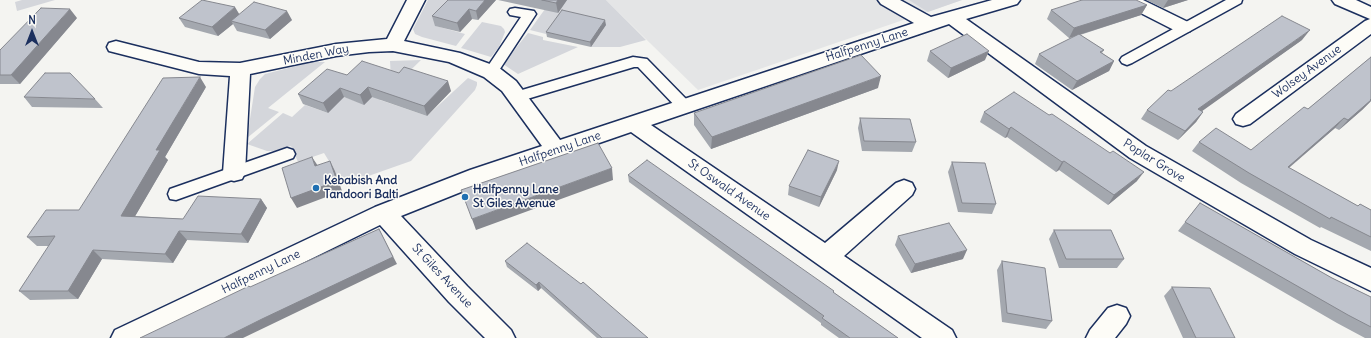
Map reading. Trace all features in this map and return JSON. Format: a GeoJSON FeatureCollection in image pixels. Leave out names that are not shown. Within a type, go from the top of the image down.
{"type":"FeatureCollection","features":[{"type":"Feature","properties":{"kind":"street"},"geometry":{"type":"LineString","coordinates":[[393,45],[416,0]]}},
{"type":"Feature","properties":{"kind":"street"},"geometry":{"type":"LineString","coordinates":[[887,0],[929,24]]}},
{"type":"Feature","properties":{"kind":"street","name":"Halfpenny Lane"},"geometry":{"type":"LineString","coordinates":[[124,338],[383,213],[478,176],[929,24],[1011,0]]}},
{"type":"Feature","properties":{"kind":"street"},"geometry":{"type":"LineString","coordinates":[[1129,0],[1184,28]]}},
{"type":"Feature","properties":{"kind":"street"},"geometry":{"type":"LineString","coordinates":[[1341,0],[1371,14]]}},
{"type":"Feature","properties":{"kind":"street","name":"Poplar Grove"},"geometry":{"type":"LineString","coordinates":[[952,18],[1138,152],[1303,247],[1371,280]]}},
{"type":"Feature","properties":{"kind":"street","name":"Wolsey Avenue"},"geometry":{"type":"LineString","coordinates":[[1243,119],[1371,25]]}},
{"type":"Feature","properties":{"kind":"street","name":"Minden Way"},"geometry":{"type":"LineString","coordinates":[[116,47],[199,68],[240,70],[336,50],[393,45],[453,57],[491,72],[509,86],[556,150]]}},
{"type":"Feature","properties":{"kind":"street"},"geometry":{"type":"LineString","coordinates":[[234,173],[240,70]]}},
{"type":"Feature","properties":{"kind":"street","name":"St Oswald Avenue"},"geometry":{"type":"LineString","coordinates":[[633,124],[943,338]]}},
{"type":"Feature","properties":{"kind":"street"},"geometry":{"type":"LineString","coordinates":[[826,257],[904,189]]}},
{"type":"Feature","properties":{"kind":"street","name":"St Giles Avenue"},"geometry":{"type":"LineString","coordinates":[[383,213],[396,225],[458,294],[502,338]]}},
{"type":"Feature","properties":{"kind":"street"},"geometry":{"type":"LineString","coordinates":[[1099,338],[1117,316]]}},
{"type":"Feature","properties":{"kind":"lane"},"geometry":{"type":"LineString","coordinates":[[1127,60],[1236,0]]}},
{"type":"Feature","properties":{"kind":"lane"},"geometry":{"type":"LineString","coordinates":[[491,72],[529,14],[515,12]]}},
{"type":"Feature","properties":{"kind":"lane"},"geometry":{"type":"LineString","coordinates":[[517,97],[633,62],[642,62],[684,106]]}},
{"type":"Feature","properties":{"kind":"lane"},"geometry":{"type":"LineString","coordinates":[[176,194],[287,154]]}},
{"type":"Feature","properties":{"kind":"shaded area"},"geometry":{"type":"Polygon","coordinates":[[[22,0],[55,0],[17,11],[15,2],[22,0]]]}},
{"type":"Feature","properties":{"kind":"shaded area"},"geometry":{"type":"Polygon","coordinates":[[[428,0],[459,0],[436,26],[465,34],[456,46],[415,34],[413,29],[428,0]]]}},
{"type":"Feature","properties":{"kind":"shaded area"},"geometry":{"type":"Polygon","coordinates":[[[567,0],[606,0],[646,40],[620,47],[591,47],[606,25],[561,13],[546,34],[530,30],[545,9],[567,0]]]}},
{"type":"Feature","properties":{"kind":"shaded area"},"geometry":{"type":"Polygon","coordinates":[[[606,0],[962,0],[698,90],[606,0]]]}},
{"type":"Feature","properties":{"kind":"shaded area"},"geometry":{"type":"Polygon","coordinates":[[[909,0],[962,0],[928,12],[909,0]]]}},
{"type":"Feature","properties":{"kind":"shaded area"},"geometry":{"type":"Polygon","coordinates":[[[482,22],[501,26],[505,32],[499,47],[491,57],[461,48],[482,22]]]}},
{"type":"Feature","properties":{"kind":"shaded area"},"geometry":{"type":"Polygon","coordinates":[[[528,33],[543,37],[543,40],[578,47],[518,74],[503,64],[528,33]]]}},
{"type":"Feature","properties":{"kind":"shaded area"},"geometry":{"type":"Polygon","coordinates":[[[421,60],[380,100],[427,116],[468,78],[477,82],[477,85],[475,90],[411,161],[340,186],[335,171],[324,153],[298,162],[291,146],[275,151],[267,151],[247,144],[283,113],[292,117],[305,105],[328,113],[344,97],[364,104],[391,79],[390,61],[421,60]]]}},
{"type":"Feature","properties":{"kind":"shaded area"},"geometry":{"type":"Polygon","coordinates":[[[312,62],[325,62],[268,108],[279,112],[247,138],[255,87],[260,79],[265,74],[312,62]]]}},
{"type":"Feature","properties":{"kind":"building"},"geometry":{"type":"Polygon","coordinates":[[[202,0],[235,7],[212,27],[179,18],[202,0]]]}},
{"type":"Feature","properties":{"kind":"building"},"geometry":{"type":"Polygon","coordinates":[[[448,0],[485,0],[476,11],[469,9],[457,23],[432,16],[448,0]]]}},
{"type":"Feature","properties":{"kind":"building"},"geometry":{"type":"Polygon","coordinates":[[[542,0],[558,0],[556,3],[542,0]]]}},
{"type":"Feature","properties":{"kind":"building"},"geometry":{"type":"Polygon","coordinates":[[[1082,0],[1136,0],[1147,5],[1074,28],[1051,10],[1082,0]]]}},
{"type":"Feature","properties":{"kind":"building"},"geometry":{"type":"Polygon","coordinates":[[[254,2],[287,11],[265,30],[231,21],[254,2]]]}},
{"type":"Feature","properties":{"kind":"building"},"geometry":{"type":"Polygon","coordinates":[[[41,8],[70,9],[11,75],[0,75],[0,50],[41,8]]]}},
{"type":"Feature","properties":{"kind":"building"},"geometry":{"type":"Polygon","coordinates":[[[562,10],[605,20],[590,42],[546,32],[562,10]]]}},
{"type":"Feature","properties":{"kind":"building"},"geometry":{"type":"Polygon","coordinates":[[[1282,16],[1310,30],[1198,109],[1203,112],[1185,131],[1147,110],[1168,90],[1171,91],[1282,16]]]}},
{"type":"Feature","properties":{"kind":"building"},"geometry":{"type":"Polygon","coordinates":[[[967,34],[989,51],[951,68],[930,51],[967,34]]]}},
{"type":"Feature","properties":{"kind":"building"},"geometry":{"type":"Polygon","coordinates":[[[1079,34],[1104,50],[1100,52],[1114,61],[1077,81],[1039,54],[1079,34]]]}},
{"type":"Feature","properties":{"kind":"building"},"geometry":{"type":"Polygon","coordinates":[[[861,55],[881,76],[712,137],[694,113],[861,55]]]}},
{"type":"Feature","properties":{"kind":"building"},"geometry":{"type":"Polygon","coordinates":[[[1371,57],[1371,100],[1348,120],[1344,118],[1288,167],[1358,206],[1360,204],[1371,210],[1371,237],[1331,217],[1330,219],[1249,173],[1199,142],[1216,128],[1251,150],[1304,107],[1308,109],[1371,57]]]}},
{"type":"Feature","properties":{"kind":"building"},"geometry":{"type":"Polygon","coordinates":[[[362,61],[399,73],[404,67],[448,81],[424,106],[368,87],[360,95],[340,88],[323,103],[298,94],[327,69],[347,75],[362,61]]]}},
{"type":"Feature","properties":{"kind":"building"},"geometry":{"type":"Polygon","coordinates":[[[45,73],[70,73],[95,99],[24,97],[45,73]]]}},
{"type":"Feature","properties":{"kind":"building"},"geometry":{"type":"Polygon","coordinates":[[[200,77],[156,150],[160,150],[121,216],[183,219],[198,196],[261,199],[241,234],[179,231],[165,254],[93,250],[68,291],[19,291],[55,236],[27,237],[46,210],[79,210],[163,78],[200,77]]]}},
{"type":"Feature","properties":{"kind":"building"},"geometry":{"type":"Polygon","coordinates":[[[1014,92],[1049,115],[1052,114],[1110,153],[1113,151],[1144,172],[1114,195],[1011,127],[1009,129],[984,112],[1014,92]]]}},
{"type":"Feature","properties":{"kind":"building"},"geometry":{"type":"Polygon","coordinates":[[[860,118],[910,119],[916,142],[864,141],[860,118]]]}},
{"type":"Feature","properties":{"kind":"building"},"geometry":{"type":"Polygon","coordinates":[[[598,143],[612,168],[472,219],[461,190],[598,143]]]}},
{"type":"Feature","properties":{"kind":"building"},"geometry":{"type":"Polygon","coordinates":[[[808,150],[839,161],[821,197],[789,186],[808,150]]]}},
{"type":"Feature","properties":{"kind":"building"},"geometry":{"type":"Polygon","coordinates":[[[312,157],[315,166],[330,161],[337,181],[291,198],[282,168],[312,157]]]}},
{"type":"Feature","properties":{"kind":"building"},"geometry":{"type":"Polygon","coordinates":[[[647,160],[834,291],[833,292],[898,338],[850,338],[822,318],[824,316],[628,175],[647,160]]]}},
{"type":"Feature","properties":{"kind":"building"},"geometry":{"type":"Polygon","coordinates":[[[952,162],[985,163],[996,204],[962,203],[952,162]]]}},
{"type":"Feature","properties":{"kind":"building"},"geometry":{"type":"Polygon","coordinates":[[[1200,203],[1332,278],[1371,297],[1371,327],[1185,222],[1200,203]]]}},
{"type":"Feature","properties":{"kind":"building"},"geometry":{"type":"Polygon","coordinates":[[[949,223],[967,250],[915,264],[898,236],[949,223]]]}},
{"type":"Feature","properties":{"kind":"building"},"geometry":{"type":"Polygon","coordinates":[[[379,229],[393,257],[224,338],[140,338],[249,286],[250,287],[379,229]]]}},
{"type":"Feature","properties":{"kind":"building"},"geometry":{"type":"Polygon","coordinates":[[[1054,230],[1111,230],[1124,259],[1066,259],[1054,230]]]}},
{"type":"Feature","properties":{"kind":"building"},"geometry":{"type":"Polygon","coordinates":[[[527,243],[581,284],[583,282],[648,338],[602,338],[539,282],[536,285],[505,261],[527,243]]]}},
{"type":"Feature","properties":{"kind":"building"},"geometry":{"type":"Polygon","coordinates":[[[1002,261],[1045,268],[1052,321],[1007,313],[1002,261]]]}},
{"type":"Feature","properties":{"kind":"building"},"geometry":{"type":"Polygon","coordinates":[[[1172,287],[1210,288],[1235,338],[1196,338],[1172,287]]]}},
{"type":"Feature","properties":{"kind":"place","name":"Kebabish And Tandoori Balti"},"geometry":{"type":"Point","coordinates":[316,188]}},
{"type":"Feature","properties":{"kind":"place","name":"Halfpenny Lane St Giles Avenue"},"geometry":{"type":"Point","coordinates":[465,197]}}]}
